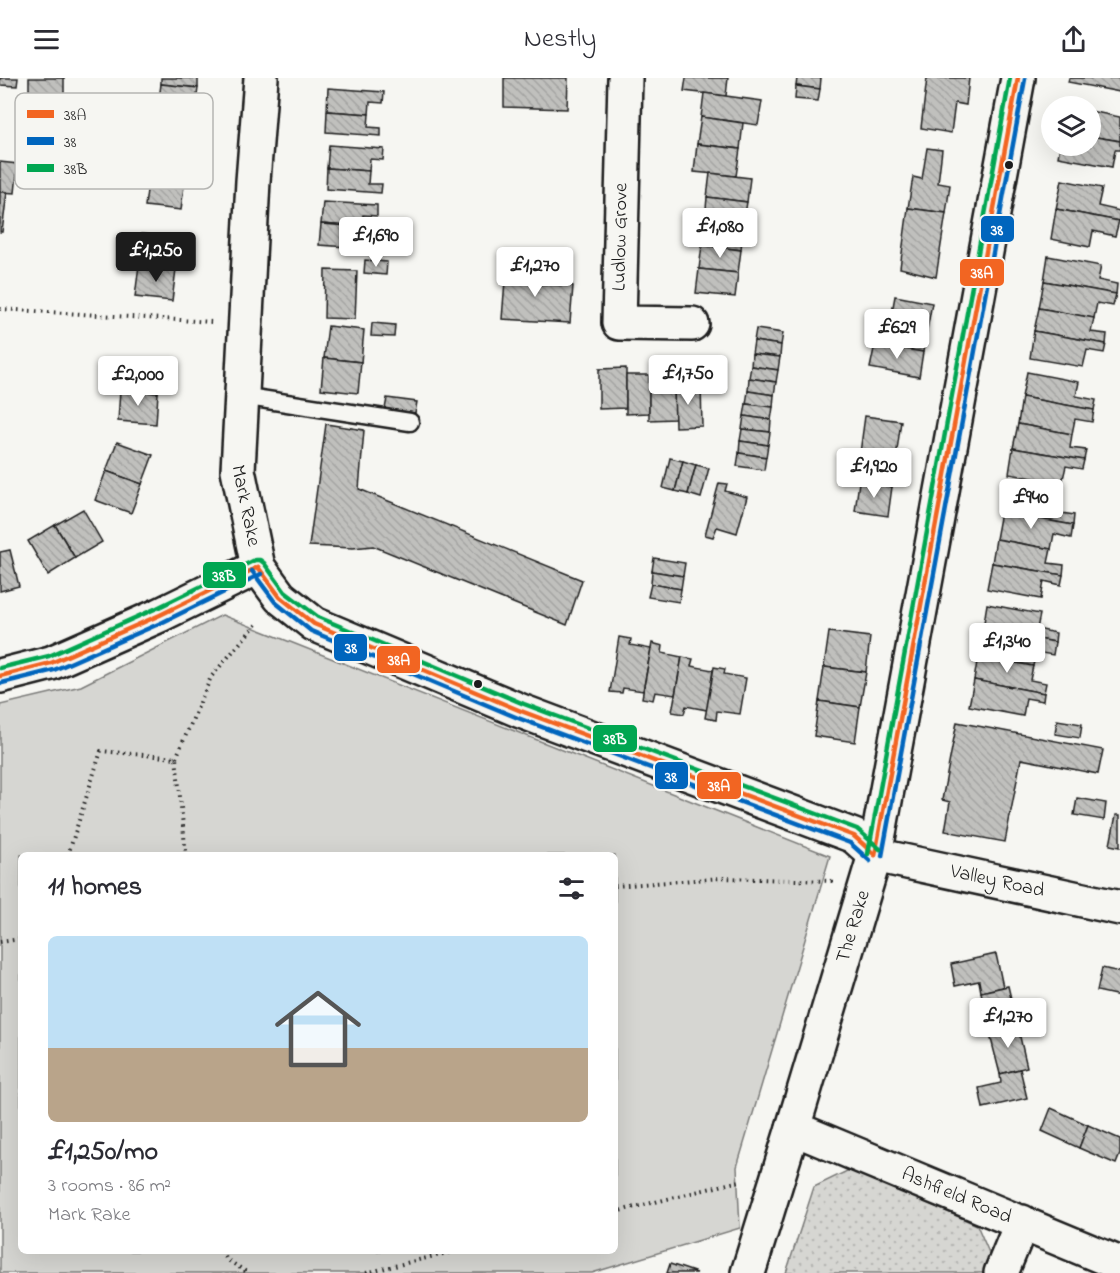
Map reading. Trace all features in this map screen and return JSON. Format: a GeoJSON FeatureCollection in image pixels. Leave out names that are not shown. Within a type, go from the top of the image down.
{"type":"FeatureCollection","features":[{"type":"Feature","properties":{"kind":"street","name":"Mark Rake"},"geometry":{"type":"LineString","coordinates":[[261,78],[253,181],[238,470],[258,567],[280,597],[314,624],[521,711],[865,845]]}},
{"type":"Feature","properties":{"kind":"street","name":"Ludlow Grove"},"geometry":{"type":"LineString","coordinates":[[626,78],[619,323],[692,324]]}},
{"type":"Feature","properties":{"kind":"street","name":"The Rake"},"geometry":{"type":"LineString","coordinates":[[748,1273],[794,1128],[865,845],[1018,78]]}},
{"type":"Feature","properties":{"kind":"street"},"geometry":{"type":"LineString","coordinates":[[0,676],[51,663],[160,615],[258,567]]}},
{"type":"Feature","properties":{"kind":"street","name":"Valley Road"},"geometry":{"type":"LineString","coordinates":[[865,845],[1120,908]]}},
{"type":"Feature","properties":{"kind":"street","name":"Ashfield Road"},"geometry":{"type":"LineString","coordinates":[[794,1128],[1120,1264]]}},
{"type":"Feature","properties":{"kind":"street"},"geometry":{"type":"LineString","coordinates":[[1001,1273],[1022,1222]]}},
{"type":"Feature","properties":{"kind":"lane"},"geometry":{"type":"LineString","coordinates":[[241,396],[410,422]]}},
{"type":"Feature","properties":{"kind":"path"},"geometry":{"type":"LineString","coordinates":[[2,308],[245,324]]}},
{"type":"Feature","properties":{"kind":"path"},"geometry":{"type":"LineString","coordinates":[[186,852],[177,758],[211,677],[280,597]]}},
{"type":"Feature","properties":{"kind":"path"},"geometry":{"type":"LineString","coordinates":[[69,852],[101,751],[177,758]]}},
{"type":"Feature","properties":{"kind":"path"},"geometry":{"type":"LineString","coordinates":[[618,886],[721,878],[831,881],[865,845]]}},
{"type":"Feature","properties":{"kind":"path"},"geometry":{"type":"LineString","coordinates":[[0,942],[18,939]]}},
{"type":"Feature","properties":{"kind":"path"},"geometry":{"type":"LineString","coordinates":[[618,1211],[780,1171]]}},
{"type":"Feature","properties":{"kind":"path"},"geometry":{"type":"LineString","coordinates":[[224,1254],[226,1259],[248,1273]]}},
{"type":"Feature","properties":{"kind":"path"},"geometry":{"type":"LineString","coordinates":[[366,1273],[443,1254]]}},
{"type":"Feature","properties":{"kind":"shaded area"},"geometry":{"type":"Polygon","coordinates":[[[222,615],[830,856],[737,1167],[740,1228],[592,1273],[0,1273],[0,705],[81,686],[222,615]]]}},
{"type":"Feature","properties":{"kind":"shaded area"},"geometry":{"type":"Polygon","coordinates":[[[851,1169],[977,1225],[990,1255],[983,1273],[786,1273],[814,1187],[851,1169]]]}},
{"type":"Feature","properties":{"kind":"building"},"geometry":{"type":"Polygon","coordinates":[[[0,78],[18,78],[17,86],[0,85],[0,78]]]}},
{"type":"Feature","properties":{"kind":"building"},"geometry":{"type":"Polygon","coordinates":[[[29,78],[64,78],[64,93],[29,93],[29,78]]]}},
{"type":"Feature","properties":{"kind":"building"},"geometry":{"type":"Polygon","coordinates":[[[161,78],[198,78],[198,88],[161,84],[161,78]]]}},
{"type":"Feature","properties":{"kind":"building"},"geometry":{"type":"Polygon","coordinates":[[[504,78],[568,78],[567,109],[504,107],[504,78]]]}},
{"type":"Feature","properties":{"kind":"building"},"geometry":{"type":"Polygon","coordinates":[[[686,78],[728,78],[726,96],[684,91],[686,78]]]}},
{"type":"Feature","properties":{"kind":"building"},"geometry":{"type":"Polygon","coordinates":[[[797,78],[821,78],[820,89],[796,86],[797,78]]]}},
{"type":"Feature","properties":{"kind":"building"},"geometry":{"type":"Polygon","coordinates":[[[927,78],[969,78],[966,105],[955,103],[951,133],[921,128],[927,78]]]}},
{"type":"Feature","properties":{"kind":"building"},"geometry":{"type":"Polygon","coordinates":[[[1069,78],[1120,78],[1120,92],[1068,82],[1069,78]]]}},
{"type":"Feature","properties":{"kind":"building"},"geometry":{"type":"Polygon","coordinates":[[[161,84],[198,88],[197,93],[160,93],[161,84]]]}},
{"type":"Feature","properties":{"kind":"building"},"geometry":{"type":"Polygon","coordinates":[[[796,86],[820,89],[818,101],[795,99],[796,86]]]}},
{"type":"Feature","properties":{"kind":"building"},"geometry":{"type":"Polygon","coordinates":[[[328,88],[384,92],[383,103],[370,102],[369,114],[327,111],[328,88]]]}},
{"type":"Feature","properties":{"kind":"building"},"geometry":{"type":"Polygon","coordinates":[[[704,93],[762,101],[758,125],[701,117],[704,93]]]}},
{"type":"Feature","properties":{"kind":"building"},"geometry":{"type":"Polygon","coordinates":[[[327,111],[369,114],[368,127],[381,128],[381,136],[326,132],[327,111]]]}},
{"type":"Feature","properties":{"kind":"building"},"geometry":{"type":"Polygon","coordinates":[[[1101,113],[1120,117],[1120,141],[1101,138],[1101,113]]]}},
{"type":"Feature","properties":{"kind":"building"},"geometry":{"type":"Polygon","coordinates":[[[701,117],[743,123],[740,149],[697,144],[701,117]]]}},
{"type":"Feature","properties":{"kind":"building"},"geometry":{"type":"Polygon","coordinates":[[[1101,138],[1120,141],[1120,150],[1115,150],[1112,167],[1058,157],[1101,156],[1101,138]]]}},
{"type":"Feature","properties":{"kind":"building"},"geometry":{"type":"Polygon","coordinates":[[[697,144],[740,149],[736,176],[694,172],[697,144]]]}},
{"type":"Feature","properties":{"kind":"building"},"geometry":{"type":"Polygon","coordinates":[[[329,145],[384,149],[383,160],[370,159],[369,171],[327,168],[329,145]]]}},
{"type":"Feature","properties":{"kind":"building"},"geometry":{"type":"Polygon","coordinates":[[[927,148],[942,150],[938,183],[950,185],[946,213],[908,208],[913,177],[922,179],[927,148]]]}},
{"type":"Feature","properties":{"kind":"building"},"geometry":{"type":"Polygon","coordinates":[[[0,162],[15,164],[15,193],[0,192],[0,162]]]}},
{"type":"Feature","properties":{"kind":"building"},"geometry":{"type":"Polygon","coordinates":[[[327,168],[369,171],[368,184],[382,184],[381,193],[326,189],[327,168]]]}},
{"type":"Feature","properties":{"kind":"building"},"geometry":{"type":"Polygon","coordinates":[[[710,173],[750,178],[747,202],[707,197],[710,173]]]}},
{"type":"Feature","properties":{"kind":"building"},"geometry":{"type":"Polygon","coordinates":[[[1062,180],[1102,188],[1098,206],[1120,211],[1119,221],[1056,209],[1062,180]]]}},
{"type":"Feature","properties":{"kind":"building"},"geometry":{"type":"Polygon","coordinates":[[[147,189],[184,189],[181,210],[145,206],[147,189]]]}},
{"type":"Feature","properties":{"kind":"building"},"geometry":{"type":"Polygon","coordinates":[[[0,192],[7,192],[2,232],[0,232],[0,192]]]}},
{"type":"Feature","properties":{"kind":"building"},"geometry":{"type":"Polygon","coordinates":[[[707,197],[747,202],[743,226],[705,221],[707,197]]]}},
{"type":"Feature","properties":{"kind":"building"},"geometry":{"type":"Polygon","coordinates":[[[323,202],[377,205],[377,216],[363,215],[362,227],[321,224],[323,202]]]}},
{"type":"Feature","properties":{"kind":"building"},"geometry":{"type":"Polygon","coordinates":[[[908,208],[946,213],[936,277],[900,268],[908,208]]]}},
{"type":"Feature","properties":{"kind":"building"},"geometry":{"type":"Polygon","coordinates":[[[1056,209],[1119,221],[1115,236],[1093,231],[1090,247],[1051,239],[1056,209]]]}},
{"type":"Feature","properties":{"kind":"building"},"geometry":{"type":"Polygon","coordinates":[[[705,221],[743,226],[741,250],[702,245],[705,221]]]}},
{"type":"Feature","properties":{"kind":"building"},"geometry":{"type":"Polygon","coordinates":[[[321,224],[362,227],[362,240],[375,241],[375,249],[319,245],[321,224]]]}},
{"type":"Feature","properties":{"kind":"building"},"geometry":{"type":"Polygon","coordinates":[[[142,234],[179,238],[176,269],[139,265],[142,234]]]}},
{"type":"Feature","properties":{"kind":"building"},"geometry":{"type":"Polygon","coordinates":[[[702,245],[741,250],[738,273],[699,269],[702,245]]]}},
{"type":"Feature","properties":{"kind":"building"},"geometry":{"type":"Polygon","coordinates":[[[1048,256],[1101,266],[1098,280],[1117,284],[1116,294],[1044,281],[1048,256]]]}},
{"type":"Feature","properties":{"kind":"building"},"geometry":{"type":"Polygon","coordinates":[[[365,260],[387,262],[386,275],[364,273],[365,260]]]}},
{"type":"Feature","properties":{"kind":"building"},"geometry":{"type":"Polygon","coordinates":[[[139,265],[176,269],[172,301],[135,297],[139,265]]]}},
{"type":"Feature","properties":{"kind":"building"},"geometry":{"type":"Polygon","coordinates":[[[506,268],[541,270],[540,284],[573,286],[570,323],[502,319],[506,268]]]}},
{"type":"Feature","properties":{"kind":"building"},"geometry":{"type":"Polygon","coordinates":[[[699,269],[738,273],[735,297],[696,293],[699,269]]]}},
{"type":"Feature","properties":{"kind":"building"},"geometry":{"type":"Polygon","coordinates":[[[325,270],[357,271],[355,319],[324,318],[325,270]]]}},
{"type":"Feature","properties":{"kind":"building"},"geometry":{"type":"Polygon","coordinates":[[[1044,281],[1116,294],[1113,306],[1097,303],[1094,318],[1039,308],[1044,281]]]}},
{"type":"Feature","properties":{"kind":"building"},"geometry":{"type":"Polygon","coordinates":[[[895,296],[932,303],[923,352],[886,346],[895,296]]]}},
{"type":"Feature","properties":{"kind":"building"},"geometry":{"type":"Polygon","coordinates":[[[1039,308],[1094,318],[1091,332],[1107,334],[1106,344],[1034,331],[1039,308]]]}},
{"type":"Feature","properties":{"kind":"building"},"geometry":{"type":"Polygon","coordinates":[[[372,323],[395,325],[394,337],[371,336],[372,323]]]}},
{"type":"Feature","properties":{"kind":"building"},"geometry":{"type":"Polygon","coordinates":[[[328,326],[364,330],[361,362],[324,358],[328,326]]]}},
{"type":"Feature","properties":{"kind":"building"},"geometry":{"type":"Polygon","coordinates":[[[756,329],[783,333],[781,345],[754,341],[756,329]]]}},
{"type":"Feature","properties":{"kind":"building"},"geometry":{"type":"Polygon","coordinates":[[[1034,331],[1106,344],[1104,353],[1087,350],[1083,367],[1030,358],[1034,331]]]}},
{"type":"Feature","properties":{"kind":"building"},"geometry":{"type":"Polygon","coordinates":[[[754,341],[781,345],[780,357],[752,354],[754,341]]]}},
{"type":"Feature","properties":{"kind":"building"},"geometry":{"type":"Polygon","coordinates":[[[875,344],[923,352],[919,377],[870,368],[875,344]]]}},
{"type":"Feature","properties":{"kind":"building"},"geometry":{"type":"Polygon","coordinates":[[[752,354],[780,357],[778,370],[751,366],[752,354]]]}},
{"type":"Feature","properties":{"kind":"building"},"geometry":{"type":"Polygon","coordinates":[[[324,358],[361,362],[358,393],[321,389],[324,358]]]}},
{"type":"Feature","properties":{"kind":"building"},"geometry":{"type":"Polygon","coordinates":[[[122,359],[161,362],[158,393],[120,390],[122,359]]]}},
{"type":"Feature","properties":{"kind":"building"},"geometry":{"type":"Polygon","coordinates":[[[751,366],[778,370],[776,382],[749,378],[751,366]]]}},
{"type":"Feature","properties":{"kind":"building"},"geometry":{"type":"Polygon","coordinates":[[[626,368],[626,408],[599,409],[599,369],[626,368]]]}},
{"type":"Feature","properties":{"kind":"building"},"geometry":{"type":"Polygon","coordinates":[[[1027,372],[1079,382],[1076,396],[1096,400],[1094,410],[1022,397],[1027,372]]]}},
{"type":"Feature","properties":{"kind":"building"},"geometry":{"type":"Polygon","coordinates":[[[626,375],[649,375],[649,413],[626,414],[626,375]]]}},
{"type":"Feature","properties":{"kind":"building"},"geometry":{"type":"Polygon","coordinates":[[[674,378],[675,419],[649,420],[649,379],[674,378]]]}},
{"type":"Feature","properties":{"kind":"building"},"geometry":{"type":"Polygon","coordinates":[[[749,378],[776,382],[774,395],[748,391],[749,378]]]}},
{"type":"Feature","properties":{"kind":"building"},"geometry":{"type":"Polygon","coordinates":[[[674,385],[701,385],[702,426],[675,427],[674,385]]]}},
{"type":"Feature","properties":{"kind":"building"},"geometry":{"type":"Polygon","coordinates":[[[120,390],[158,393],[156,424],[118,421],[120,390]]]}},
{"type":"Feature","properties":{"kind":"building"},"geometry":{"type":"Polygon","coordinates":[[[748,391],[774,395],[773,407],[746,404],[748,391]]]}},
{"type":"Feature","properties":{"kind":"building"},"geometry":{"type":"Polygon","coordinates":[[[1022,397],[1094,410],[1092,422],[1075,419],[1072,434],[1018,424],[1022,397]]]}},
{"type":"Feature","properties":{"kind":"building"},"geometry":{"type":"Polygon","coordinates":[[[387,398],[417,402],[415,413],[385,409],[387,398]]]}},
{"type":"Feature","properties":{"kind":"building"},"geometry":{"type":"Polygon","coordinates":[[[746,404],[773,407],[771,420],[744,416],[746,404]]]}},
{"type":"Feature","properties":{"kind":"building"},"geometry":{"type":"Polygon","coordinates":[[[744,416],[771,420],[770,432],[742,429],[744,416]]]}},
{"type":"Feature","properties":{"kind":"building"},"geometry":{"type":"Polygon","coordinates":[[[865,416],[901,421],[892,487],[859,482],[865,416]]]}},
{"type":"Feature","properties":{"kind":"building"},"geometry":{"type":"Polygon","coordinates":[[[326,424],[364,430],[359,489],[582,580],[567,625],[373,546],[353,548],[309,546],[326,424]]]}},
{"type":"Feature","properties":{"kind":"building"},"geometry":{"type":"Polygon","coordinates":[[[1018,424],[1072,434],[1070,448],[1086,450],[1084,460],[1013,448],[1018,424]]]}},
{"type":"Feature","properties":{"kind":"building"},"geometry":{"type":"Polygon","coordinates":[[[742,429],[770,432],[768,445],[740,441],[742,429]]]}},
{"type":"Feature","properties":{"kind":"building"},"geometry":{"type":"Polygon","coordinates":[[[740,441],[768,445],[766,457],[739,453],[740,441]]]}},
{"type":"Feature","properties":{"kind":"building"},"geometry":{"type":"Polygon","coordinates":[[[117,442],[153,455],[142,484],[106,471],[117,442]]]}},
{"type":"Feature","properties":{"kind":"building"},"geometry":{"type":"Polygon","coordinates":[[[1013,448],[1084,460],[1082,469],[1066,466],[1062,483],[1009,474],[1013,448]]]}},
{"type":"Feature","properties":{"kind":"building"},"geometry":{"type":"Polygon","coordinates":[[[739,453],[766,457],[764,470],[737,466],[739,453]]]}},
{"type":"Feature","properties":{"kind":"building"},"geometry":{"type":"Polygon","coordinates":[[[670,458],[683,461],[675,491],[663,488],[670,458]]]}},
{"type":"Feature","properties":{"kind":"building"},"geometry":{"type":"Polygon","coordinates":[[[683,461],[696,465],[688,494],[675,491],[683,461]]]}},
{"type":"Feature","properties":{"kind":"building"},"geometry":{"type":"Polygon","coordinates":[[[696,465],[709,468],[701,498],[688,494],[696,465]]]}},
{"type":"Feature","properties":{"kind":"building"},"geometry":{"type":"Polygon","coordinates":[[[106,471],[142,484],[131,513],[95,500],[106,471]]]}},
{"type":"Feature","properties":{"kind":"building"},"geometry":{"type":"Polygon","coordinates":[[[859,482],[892,487],[888,516],[855,511],[859,482]]]}},
{"type":"Feature","properties":{"kind":"building"},"geometry":{"type":"Polygon","coordinates":[[[719,483],[727,484],[725,491],[747,497],[737,533],[717,527],[713,537],[705,535],[719,483]]]}},
{"type":"Feature","properties":{"kind":"building"},"geometry":{"type":"Polygon","coordinates":[[[1006,487],[1058,497],[1055,512],[1074,515],[1073,525],[1001,512],[1006,487]]]}},
{"type":"Feature","properties":{"kind":"building"},"geometry":{"type":"Polygon","coordinates":[[[83,509],[102,542],[75,558],[55,525],[83,509]]]}},
{"type":"Feature","properties":{"kind":"building"},"geometry":{"type":"Polygon","coordinates":[[[1001,512],[1073,525],[1071,538],[1054,534],[1051,549],[996,539],[1001,512]]]}},
{"type":"Feature","properties":{"kind":"building"},"geometry":{"type":"Polygon","coordinates":[[[55,525],[75,558],[48,575],[28,541],[55,525]]]}},
{"type":"Feature","properties":{"kind":"building"},"geometry":{"type":"Polygon","coordinates":[[[996,539],[1051,549],[1048,563],[1064,565],[1063,575],[992,563],[996,539]]]}},
{"type":"Feature","properties":{"kind":"building"},"geometry":{"type":"Polygon","coordinates":[[[10,550],[19,586],[0,591],[0,552],[10,550]]]}},
{"type":"Feature","properties":{"kind":"building"},"geometry":{"type":"Polygon","coordinates":[[[654,558],[685,563],[683,576],[652,571],[654,558]]]}},
{"type":"Feature","properties":{"kind":"building"},"geometry":{"type":"Polygon","coordinates":[[[992,563],[1063,575],[1061,585],[1044,581],[1041,599],[987,589],[992,563]]]}},
{"type":"Feature","properties":{"kind":"building"},"geometry":{"type":"Polygon","coordinates":[[[652,571],[683,576],[681,589],[651,584],[652,571]]]}},
{"type":"Feature","properties":{"kind":"building"},"geometry":{"type":"Polygon","coordinates":[[[651,584],[681,589],[679,602],[648,597],[651,584]]]}},
{"type":"Feature","properties":{"kind":"building"},"geometry":{"type":"Polygon","coordinates":[[[987,604],[1040,614],[1037,629],[1056,633],[1055,642],[983,629],[987,604]]]}},
{"type":"Feature","properties":{"kind":"building"},"geometry":{"type":"Polygon","coordinates":[[[983,629],[1055,642],[1053,655],[1036,652],[1033,666],[978,656],[983,629]]]}},
{"type":"Feature","properties":{"kind":"building"},"geometry":{"type":"Polygon","coordinates":[[[829,632],[870,637],[866,672],[824,667],[829,632]]]}},
{"type":"Feature","properties":{"kind":"building"},"geometry":{"type":"Polygon","coordinates":[[[619,637],[631,639],[630,645],[651,649],[643,691],[623,688],[622,693],[610,692],[619,637]]]}},
{"type":"Feature","properties":{"kind":"building"},"geometry":{"type":"Polygon","coordinates":[[[652,643],[663,646],[662,653],[682,657],[675,695],[655,692],[653,700],[642,698],[652,643]]]}},
{"type":"Feature","properties":{"kind":"building"},"geometry":{"type":"Polygon","coordinates":[[[978,656],[1033,666],[1030,680],[1046,683],[1044,693],[974,680],[978,656]]]}},
{"type":"Feature","properties":{"kind":"building"},"geometry":{"type":"Polygon","coordinates":[[[682,657],[693,659],[691,666],[713,670],[707,710],[686,706],[684,714],[672,712],[682,657]]]}},
{"type":"Feature","properties":{"kind":"building"},"geometry":{"type":"Polygon","coordinates":[[[714,667],[725,669],[724,674],[746,678],[740,714],[717,711],[716,720],[705,718],[714,667]]]}},
{"type":"Feature","properties":{"kind":"building"},"geometry":{"type":"Polygon","coordinates":[[[824,667],[866,672],[860,707],[819,701],[824,667]]]}},
{"type":"Feature","properties":{"kind":"building"},"geometry":{"type":"Polygon","coordinates":[[[974,680],[1044,693],[1043,701],[1026,698],[1023,716],[969,706],[974,680]]]}},
{"type":"Feature","properties":{"kind":"building"},"geometry":{"type":"Polygon","coordinates":[[[819,701],[860,707],[855,742],[814,736],[819,701]]]}},
{"type":"Feature","properties":{"kind":"building"},"geometry":{"type":"Polygon","coordinates":[[[1057,720],[1082,724],[1080,738],[1055,734],[1057,720]]]}},
{"type":"Feature","properties":{"kind":"building"},"geometry":{"type":"Polygon","coordinates":[[[957,722],[1103,750],[1098,774],[1021,759],[1005,842],[945,831],[950,802],[942,800],[957,722]]]}},
{"type":"Feature","properties":{"kind":"building"},"geometry":{"type":"Polygon","coordinates":[[[1077,798],[1106,803],[1104,820],[1074,815],[1077,798]]]}},
{"type":"Feature","properties":{"kind":"building"},"geometry":{"type":"Polygon","coordinates":[[[1116,815],[1120,815],[1120,847],[1110,845],[1116,815]]]}},
{"type":"Feature","properties":{"kind":"building"},"geometry":{"type":"Polygon","coordinates":[[[996,954],[1003,987],[981,992],[979,981],[955,986],[951,964],[996,954]]]}},
{"type":"Feature","properties":{"kind":"building"},"geometry":{"type":"Polygon","coordinates":[[[1102,968],[1120,972],[1120,996],[1097,991],[1102,968]]]}},
{"type":"Feature","properties":{"kind":"building"},"geometry":{"type":"Polygon","coordinates":[[[1008,986],[1017,1024],[989,1031],[981,992],[1008,986]]]}},
{"type":"Feature","properties":{"kind":"building"},"geometry":{"type":"Polygon","coordinates":[[[1017,1024],[1027,1067],[1000,1074],[989,1031],[1017,1024]]]}},
{"type":"Feature","properties":{"kind":"building"},"geometry":{"type":"Polygon","coordinates":[[[1020,1069],[1027,1098],[983,1108],[979,1088],[1001,1083],[1000,1074],[1020,1069]]]}},
{"type":"Feature","properties":{"kind":"building"},"geometry":{"type":"Polygon","coordinates":[[[1051,1108],[1088,1125],[1079,1148],[1042,1131],[1051,1108]]]}},
{"type":"Feature","properties":{"kind":"building"},"geometry":{"type":"Polygon","coordinates":[[[1088,1125],[1120,1139],[1120,1154],[1116,1164],[1079,1148],[1088,1125]]]}},
{"type":"Feature","properties":{"kind":"building"},"geometry":{"type":"Polygon","coordinates":[[[670,1264],[697,1273],[667,1273],[670,1264]]]}},
{"type":"Feature","properties":{"kind":"transit line","name":"38B"},"geometry":{"type":"LineString","coordinates":[[868,854],[1010,78]]}},
{"type":"Feature","properties":{"kind":"transit line","name":"38A"},"geometry":{"type":"LineString","coordinates":[[875,855],[1018,78]]}},
{"type":"Feature","properties":{"kind":"transit line","name":"38"},"geometry":{"type":"LineString","coordinates":[[882,856],[1025,79]]}},
{"type":"Feature","properties":{"kind":"transit line","name":"38B"},"geometry":{"type":"LineString","coordinates":[[0,668],[49,656],[157,608],[255,560],[260,560],[285,592],[318,617],[524,704],[857,829],[880,849]]}},
{"type":"Feature","properties":{"kind":"transit line","name":"38A"},"geometry":{"type":"LineString","coordinates":[[258,567],[280,597],[314,624],[521,711],[854,836],[875,855]]}},
{"type":"Feature","properties":{"kind":"transit line","name":"38A"},"geometry":{"type":"LineString","coordinates":[[0,676],[51,663],[160,615],[258,567]]}},
{"type":"Feature","properties":{"kind":"transit line","name":"38"},"geometry":{"type":"LineString","coordinates":[[252,571],[275,602],[311,631],[518,718],[850,843],[870,861]]}},
{"type":"Feature","properties":{"kind":"transit line","name":"38"},"geometry":{"type":"LineString","coordinates":[[2,683],[54,670],[163,622],[261,574]]}}]}
